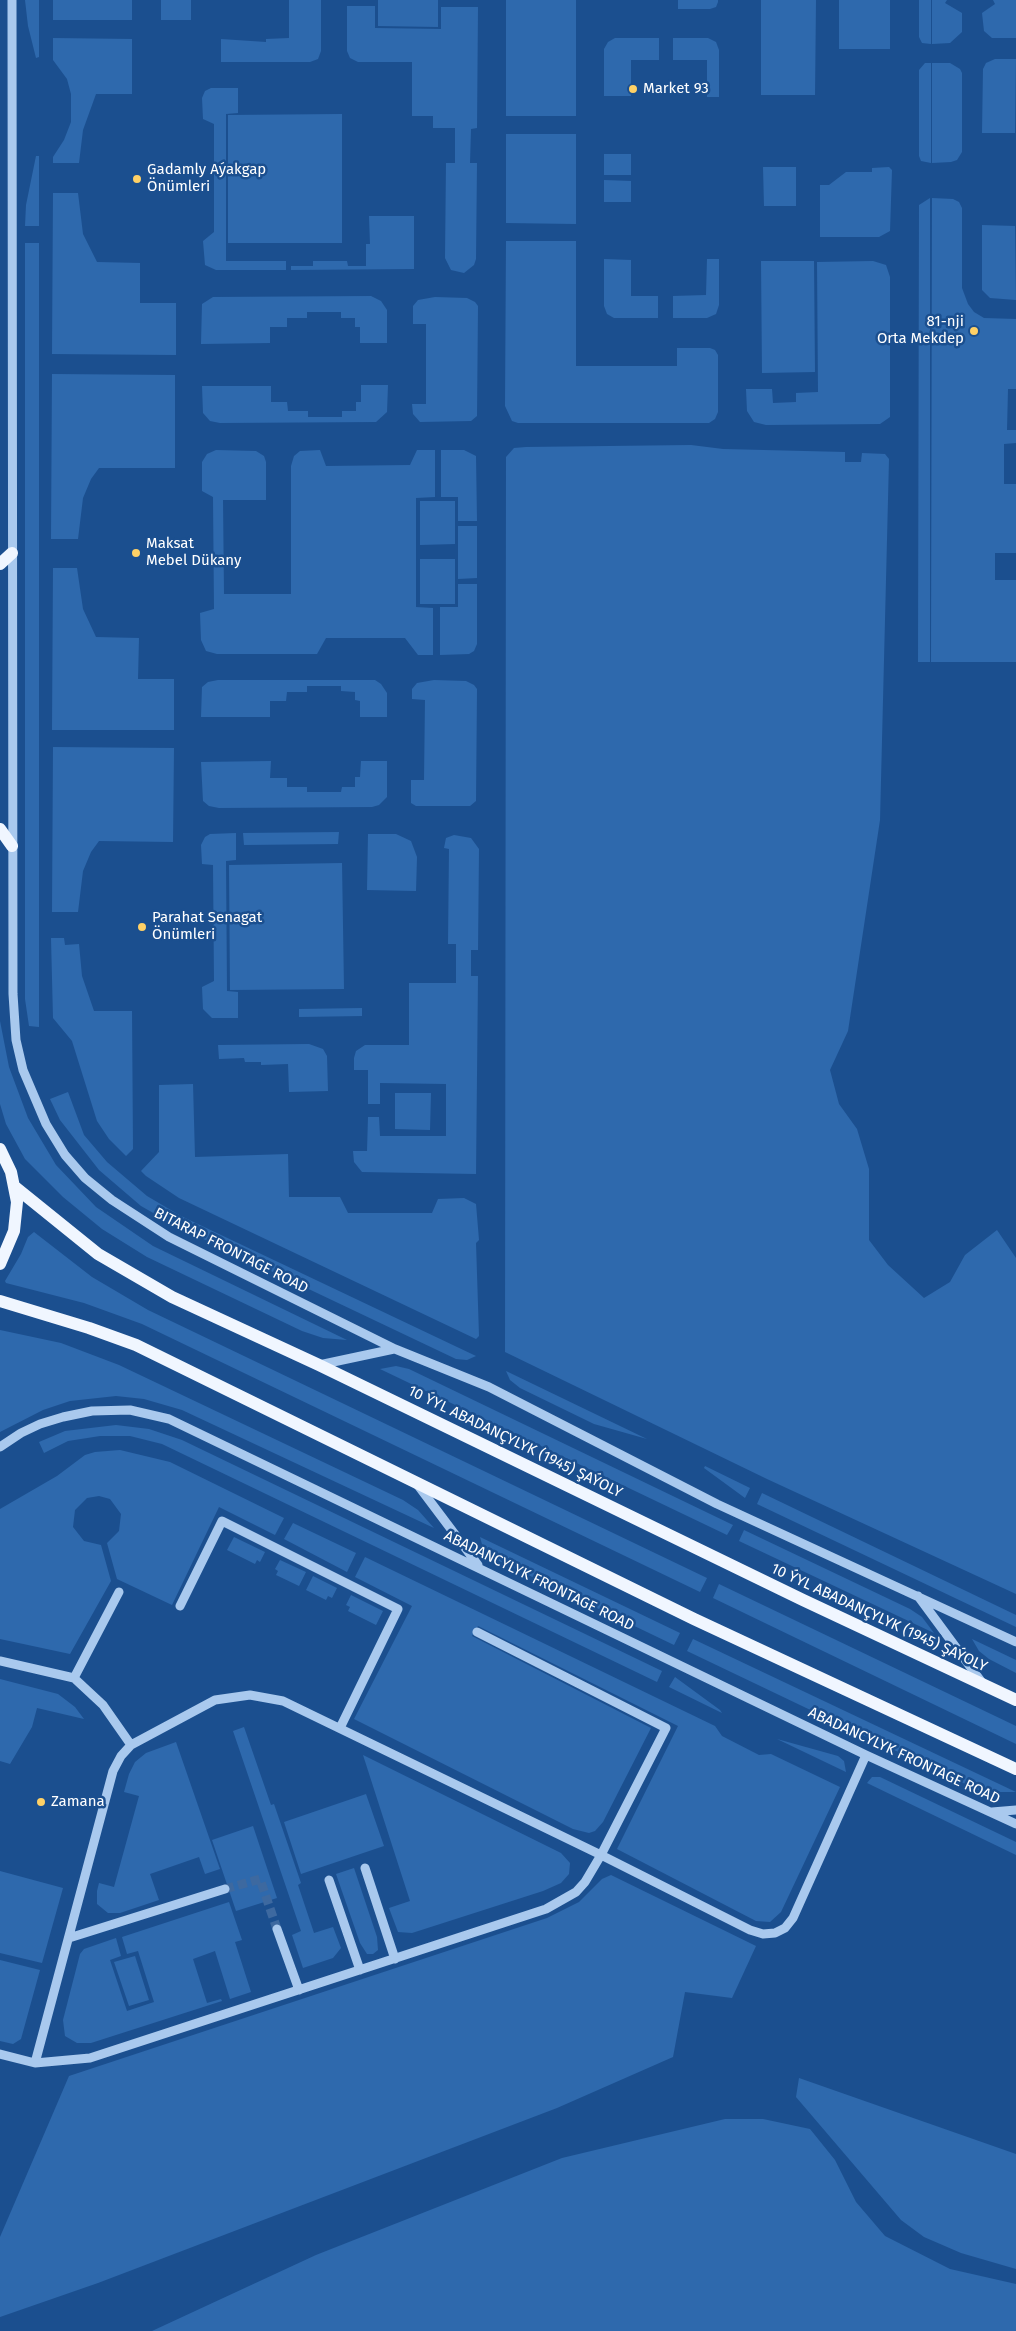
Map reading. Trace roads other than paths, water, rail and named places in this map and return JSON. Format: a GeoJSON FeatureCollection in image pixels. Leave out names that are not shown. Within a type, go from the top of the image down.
{"type":"FeatureCollection","features":[{"type":"Feature","properties":{"kind":"main road"},"geometry":{"type":"LineString","coordinates":[[0,564],[12,553]]}},
{"type":"Feature","properties":{"kind":"main road"},"geometry":{"type":"LineString","coordinates":[[0,829],[12,846]]}},
{"type":"Feature","properties":{"kind":"main road"},"geometry":{"type":"LineString","coordinates":[[0,1149],[12,1172],[16,1187],[17,1217],[14,1231],[0,1264]]}},
{"type":"Feature","properties":{"kind":"main road","name":"10 ÝYL ABADANÇYLYK (1945) ŞAÝOLY"},"geometry":{"type":"LineString","coordinates":[[16,1187],[86,1245],[118,1267],[172,1297],[319,1364],[803,1600],[1016,1700]]}},
{"type":"Feature","properties":{"kind":"main road"},"geometry":{"type":"LineString","coordinates":[[0,1301],[89,1328],[136,1345],[694,1619],[1016,1769]]}},
{"type":"Feature","properties":{"kind":"street","name":"BITARAP FRONTAGE ROAD"},"geometry":{"type":"LineString","coordinates":[[12,0],[13,994],[16,1040],[23,1070],[34,1098],[65,1155],[86,1178],[142,1221],[169,1237],[395,1349]]}},
{"type":"Feature","properties":{"kind":"street"},"geometry":{"type":"LineString","coordinates":[[319,1364],[395,1349],[488,1387],[717,1504],[916,1594],[1016,1642]]}},
{"type":"Feature","properties":{"kind":"street","name":"ABADANCYLYK FRONTAGE ROAD"},"geometry":{"type":"LineString","coordinates":[[0,1447],[21,1433],[40,1424],[63,1417],[109,1410],[130,1410],[170,1419],[866,1755],[1016,1824]]}},
{"type":"Feature","properties":{"kind":"street"},"geometry":{"type":"LineString","coordinates":[[416,1482],[479,1567]]}},
{"type":"Feature","properties":{"kind":"street"},"geometry":{"type":"LineString","coordinates":[[180,1606],[222,1520],[398,1609],[340,1728]]}},
{"type":"Feature","properties":{"kind":"street"},"geometry":{"type":"LineString","coordinates":[[74,1678],[119,1592]]}},
{"type":"Feature","properties":{"kind":"street"},"geometry":{"type":"LineString","coordinates":[[916,1594],[985,1686]]}},
{"type":"Feature","properties":{"kind":"street"},"geometry":{"type":"LineString","coordinates":[[0,2054],[36,2063],[90,2058],[546,1909],[562,1902],[576,1892],[585,1882],[601,1855],[666,1728],[477,1632]]}},
{"type":"Feature","properties":{"kind":"street"},"geometry":{"type":"LineString","coordinates":[[0,1661],[74,1678],[103,1706],[131,1745]]}},
{"type":"Feature","properties":{"kind":"street"},"geometry":{"type":"LineString","coordinates":[[36,2063],[113,1771],[120,1756],[131,1745],[215,1700],[250,1695],[283,1701],[601,1855],[750,1930],[763,1934],[775,1933],[785,1928],[792,1918],[866,1755]]}},
{"type":"Feature","properties":{"kind":"street"},"geometry":{"type":"LineString","coordinates":[[992,1812],[1016,1810]]}},
{"type":"Feature","properties":{"kind":"street"},"geometry":{"type":"LineString","coordinates":[[365,1868],[395,1959]]}},
{"type":"Feature","properties":{"kind":"street"},"geometry":{"type":"LineString","coordinates":[[329,1880],[360,1970]]}},
{"type":"Feature","properties":{"kind":"street"},"geometry":{"type":"LineString","coordinates":[[69,1938],[225,1890]]}},
{"type":"Feature","properties":{"kind":"street"},"geometry":{"type":"LineString","coordinates":[[278,1929],[299,1990]]}},
{"type":"Feature","properties":{"kind":"tunnel"},"geometry":{"type":"LineString","coordinates":[[225,1889],[260,1879],[277,1929]]}},
{"type":"Feature","properties":{"kind":"place","name":"Market 93"},"geometry":{"type":"Point","coordinates":[633,89]}},
{"type":"Feature","properties":{"kind":"place","name":"Gadamly Aýakgap Önümleri"},"geometry":{"type":"Point","coordinates":[137,179]}},
{"type":"Feature","properties":{"kind":"place","name":"81-nji Orta Mekdep"},"geometry":{"type":"Point","coordinates":[974,331]}},
{"type":"Feature","properties":{"kind":"place","name":"Maksat Mebel Dükany"},"geometry":{"type":"Point","coordinates":[136,553]}},
{"type":"Feature","properties":{"kind":"place","name":"Parahat Senagat Önümleri"},"geometry":{"type":"Point","coordinates":[142,927]}},
{"type":"Feature","properties":{"kind":"place","name":"Zamana"},"geometry":{"type":"Point","coordinates":[41,1802]}}]}
